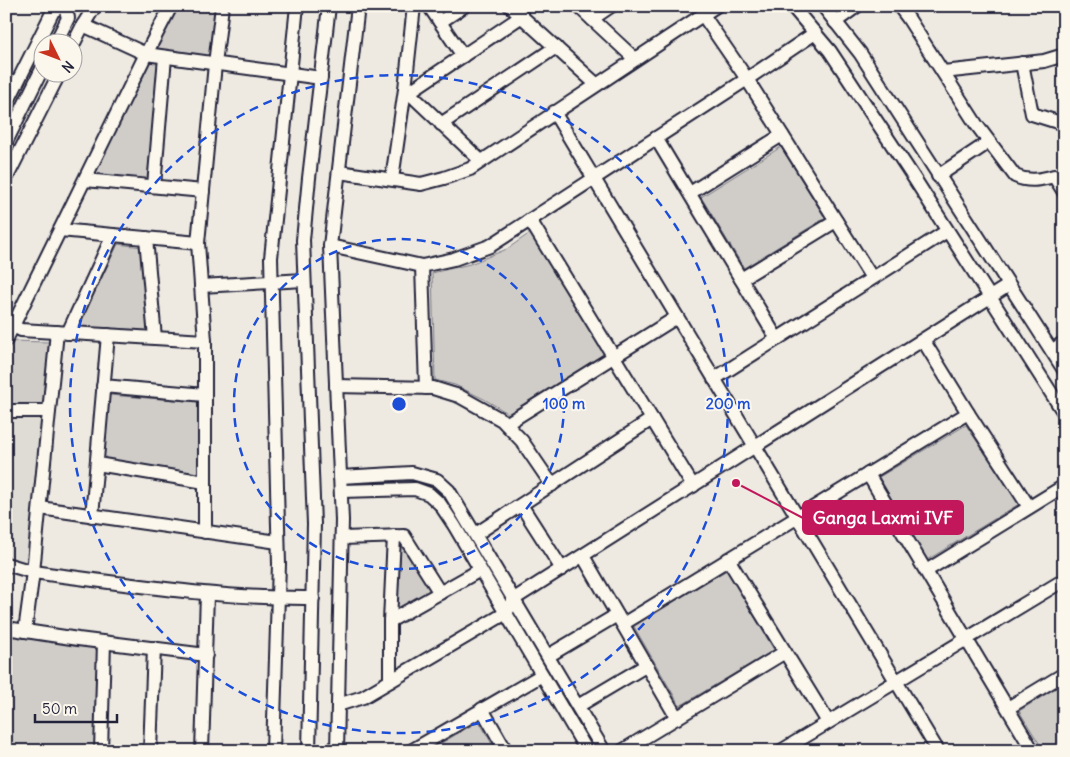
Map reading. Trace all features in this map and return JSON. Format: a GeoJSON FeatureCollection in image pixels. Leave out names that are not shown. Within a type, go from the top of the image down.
{"type":"FeatureCollection","features":[{"type":"Feature","properties":{"kind":"street"},"geometry":{"type":"LineString","coordinates":[[6,105],[53,11],[63,6],[68,18],[61,32]]}},
{"type":"Feature","properties":{"kind":"street"},"geometry":{"type":"LineString","coordinates":[[80,32],[95,6]]}},
{"type":"Feature","properties":{"kind":"street"},"geometry":{"type":"LineString","coordinates":[[6,340],[10,325],[60,230],[146,54],[172,6]]}},
{"type":"Feature","properties":{"kind":"street"},"geometry":{"type":"LineString","coordinates":[[205,532],[205,341],[198,242],[222,6]]}},
{"type":"Feature","properties":{"kind":"street"},"geometry":{"type":"LineString","coordinates":[[273,751],[278,542],[270,258],[297,6]]}},
{"type":"Feature","properties":{"kind":"street"},"geometry":{"type":"LineString","coordinates":[[309,751],[314,524],[303,240],[329,6]]}},
{"type":"Feature","properties":{"kind":"street"},"geometry":{"type":"LineString","coordinates":[[337,751],[342,538],[330,246],[358,6]]}},
{"type":"Feature","properties":{"kind":"street"},"geometry":{"type":"LineString","coordinates":[[392,179],[407,91],[414,6]]}},
{"type":"Feature","properties":{"kind":"street"},"geometry":{"type":"LineString","coordinates":[[429,6],[463,56]]}},
{"type":"Feature","properties":{"kind":"street"},"geometry":{"type":"LineString","coordinates":[[440,22],[464,6]]}},
{"type":"Feature","properties":{"kind":"street"},"geometry":{"type":"LineString","coordinates":[[510,6],[596,84]]}},
{"type":"Feature","properties":{"kind":"street"},"geometry":{"type":"LineString","coordinates":[[578,6],[635,59]]}},
{"type":"Feature","properties":{"kind":"street"},"geometry":{"type":"LineString","coordinates":[[592,19],[611,6]]}},
{"type":"Feature","properties":{"kind":"street"},"geometry":{"type":"LineString","coordinates":[[339,172],[422,184],[470,169],[716,6]]}},
{"type":"Feature","properties":{"kind":"street"},"geometry":{"type":"LineString","coordinates":[[792,6],[830,51],[1064,413]]}},
{"type":"Feature","properties":{"kind":"street"},"geometry":{"type":"LineString","coordinates":[[823,6],[860,53],[1064,370]]}},
{"type":"Feature","properties":{"kind":"street"},"geometry":{"type":"LineString","coordinates":[[835,22],[857,6]]}},
{"type":"Feature","properties":{"kind":"street"},"geometry":{"type":"LineString","coordinates":[[899,6],[976,124],[1015,176],[1022,180],[1038,180],[1054,176],[1064,192]]}},
{"type":"Feature","properties":{"kind":"street"},"geometry":{"type":"LineString","coordinates":[[703,15],[747,80],[872,278]]}},
{"type":"Feature","properties":{"kind":"street"},"geometry":{"type":"LineString","coordinates":[[407,91],[522,16]]}},
{"type":"Feature","properties":{"kind":"street"},"geometry":{"type":"LineString","coordinates":[[83,25],[146,54],[320,78]]}},
{"type":"Feature","properties":{"kind":"street"},"geometry":{"type":"LineString","coordinates":[[330,246],[422,266],[454,259],[490,246],[747,80],[815,33]]}},
{"type":"Feature","properties":{"kind":"street"},"geometry":{"type":"LineString","coordinates":[[441,124],[556,47]]}},
{"type":"Feature","properties":{"kind":"street"},"geometry":{"type":"LineString","coordinates":[[943,72],[1044,61],[1064,55]]}},
{"type":"Feature","properties":{"kind":"street"},"geometry":{"type":"LineString","coordinates":[[154,186],[165,57]]}},
{"type":"Feature","properties":{"kind":"street"},"geometry":{"type":"LineString","coordinates":[[1022,63],[1032,114],[1064,124]]}},
{"type":"Feature","properties":{"kind":"street"},"geometry":{"type":"LineString","coordinates":[[6,142],[36,82]]}},
{"type":"Feature","properties":{"kind":"street"},"geometry":{"type":"LineString","coordinates":[[6,180],[55,82]]}},
{"type":"Feature","properties":{"kind":"street"},"geometry":{"type":"LineString","coordinates":[[407,91],[481,162]]}},
{"type":"Feature","properties":{"kind":"street"},"geometry":{"type":"LineString","coordinates":[[554,112],[938,751]]}},
{"type":"Feature","properties":{"kind":"street"},"geometry":{"type":"LineString","coordinates":[[690,193],[782,135]]}},
{"type":"Feature","properties":{"kind":"street"},"geometry":{"type":"LineString","coordinates":[[656,138],[777,338]]}},
{"type":"Feature","properties":{"kind":"street"},"geometry":{"type":"LineString","coordinates":[[938,176],[989,142]]}},
{"type":"Feature","properties":{"kind":"street"},"geometry":{"type":"LineString","coordinates":[[85,180],[203,191]]}},
{"type":"Feature","properties":{"kind":"street"},"geometry":{"type":"LineString","coordinates":[[530,220],[693,486]]}},
{"type":"Feature","properties":{"kind":"street"},"geometry":{"type":"LineString","coordinates":[[741,279],[836,221]]}},
{"type":"Feature","properties":{"kind":"street"},"geometry":{"type":"LineString","coordinates":[[60,230],[198,242]]}},
{"type":"Feature","properties":{"kind":"street"},"geometry":{"type":"LineString","coordinates":[[714,378],[947,230]]}},
{"type":"Feature","properties":{"kind":"street"},"geometry":{"type":"LineString","coordinates":[[25,631],[40,508],[49,411],[62,332],[113,235]]}},
{"type":"Feature","properties":{"kind":"street"},"geometry":{"type":"LineString","coordinates":[[146,238],[155,338]]}},
{"type":"Feature","properties":{"kind":"street"},"geometry":{"type":"LineString","coordinates":[[422,266],[426,388]]}},
{"type":"Feature","properties":{"kind":"street"},"geometry":{"type":"LineString","coordinates":[[201,286],[304,280]]}},
{"type":"Feature","properties":{"kind":"street"},"geometry":{"type":"LineString","coordinates":[[338,705],[363,697],[506,613],[514,599],[1009,285]]}},
{"type":"Feature","properties":{"kind":"street"},"geometry":{"type":"LineString","coordinates":[[506,424],[677,317]]}},
{"type":"Feature","properties":{"kind":"street"},"geometry":{"type":"LineString","coordinates":[[10,325],[21,330],[205,341]]}},
{"type":"Feature","properties":{"kind":"street"},"geometry":{"type":"LineString","coordinates":[[92,516],[108,335]]}},
{"type":"Feature","properties":{"kind":"street"},"geometry":{"type":"LineString","coordinates":[[923,340],[1029,507]]}},
{"type":"Feature","properties":{"kind":"street"},"geometry":{"type":"LineString","coordinates":[[1052,351],[1064,342]]}},
{"type":"Feature","properties":{"kind":"street"},"geometry":{"type":"LineString","coordinates":[[104,386],[205,395]]}},
{"type":"Feature","properties":{"kind":"street"},"geometry":{"type":"LineString","coordinates":[[336,386],[433,388],[459,396],[502,420],[522,441],[552,485]]}},
{"type":"Feature","properties":{"kind":"street"},"geometry":{"type":"LineString","coordinates":[[6,411],[49,411]]}},
{"type":"Feature","properties":{"kind":"street"},"geometry":{"type":"LineString","coordinates":[[548,656],[620,620],[728,560],[968,413]]}},
{"type":"Feature","properties":{"kind":"street"},"geometry":{"type":"LineString","coordinates":[[476,534],[652,420]]}},
{"type":"Feature","properties":{"kind":"street"},"geometry":{"type":"LineString","coordinates":[[96,464],[205,482]]}},
{"type":"Feature","properties":{"kind":"street"},"geometry":{"type":"LineString","coordinates":[[340,477],[412,473],[437,480],[449,491],[604,751]]}},
{"type":"Feature","properties":{"kind":"street"},"geometry":{"type":"LineString","coordinates":[[868,474],[1033,751]]}},
{"type":"Feature","properties":{"kind":"street"},"geometry":{"type":"LineString","coordinates":[[926,571],[1064,486]]}},
{"type":"Feature","properties":{"kind":"street"},"geometry":{"type":"LineString","coordinates":[[341,491],[415,489],[429,494],[440,504],[587,751]]}},
{"type":"Feature","properties":{"kind":"street"},"geometry":{"type":"LineString","coordinates":[[521,505],[562,569]]}},
{"type":"Feature","properties":{"kind":"street"},"geometry":{"type":"LineString","coordinates":[[40,508],[278,542]]}},
{"type":"Feature","properties":{"kind":"street"},"geometry":{"type":"LineString","coordinates":[[390,681],[390,621],[394,536]]}},
{"type":"Feature","properties":{"kind":"street"},"geometry":{"type":"LineString","coordinates":[[342,538],[404,536],[440,593]]}},
{"type":"Feature","properties":{"kind":"street"},"geometry":{"type":"LineString","coordinates":[[583,556],[677,718]]}},
{"type":"Feature","properties":{"kind":"street"},"geometry":{"type":"LineString","coordinates":[[728,560],[828,722]]}},
{"type":"Feature","properties":{"kind":"street"},"geometry":{"type":"LineString","coordinates":[[6,564],[33,572],[207,594],[312,598]]}},
{"type":"Feature","properties":{"kind":"street"},"geometry":{"type":"LineString","coordinates":[[390,621],[480,570]]}},
{"type":"Feature","properties":{"kind":"street"},"geometry":{"type":"LineString","coordinates":[[781,751],[1064,580]]}},
{"type":"Feature","properties":{"kind":"street"},"geometry":{"type":"LineString","coordinates":[[202,751],[207,594]]}},
{"type":"Feature","properties":{"kind":"street"},"geometry":{"type":"LineString","coordinates":[[6,628],[206,655]]}},
{"type":"Feature","properties":{"kind":"street"},"geometry":{"type":"LineString","coordinates":[[101,751],[104,642]]}},
{"type":"Feature","properties":{"kind":"street"},"geometry":{"type":"LineString","coordinates":[[150,751],[154,648]]}},
{"type":"Feature","properties":{"kind":"street"},"geometry":{"type":"LineString","coordinates":[[622,751],[785,652]]}},
{"type":"Feature","properties":{"kind":"street"},"geometry":{"type":"LineString","coordinates":[[578,706],[647,665]]}},
{"type":"Feature","properties":{"kind":"street"},"geometry":{"type":"LineString","coordinates":[[414,750],[542,674]]}},
{"type":"Feature","properties":{"kind":"street"},"geometry":{"type":"LineString","coordinates":[[1008,708],[1064,674]]}},
{"type":"Feature","properties":{"kind":"street"},"geometry":{"type":"LineString","coordinates":[[482,709],[506,751]]}},
{"type":"Feature","properties":{"kind":"shaded area"},"geometry":{"type":"Polygon","coordinates":[[[179,6],[215,6],[209,58],[156,49],[179,6]]]}},
{"type":"Feature","properties":{"kind":"shaded area"},"geometry":{"type":"Polygon","coordinates":[[[151,61],[159,62],[147,181],[94,176],[151,61]]]}},
{"type":"Feature","properties":{"kind":"shaded area"},"geometry":{"type":"Polygon","coordinates":[[[781,147],[825,218],[744,268],[701,197],[781,147]]]}},
{"type":"Feature","properties":{"kind":"shaded area"},"geometry":{"type":"Polygon","coordinates":[[[530,233],[604,354],[511,415],[455,385],[435,380],[432,273],[470,264],[507,249],[530,233]]]}},
{"type":"Feature","properties":{"kind":"shaded area"},"geometry":{"type":"Polygon","coordinates":[[[118,244],[142,247],[149,333],[78,327],[118,244]]]}},
{"type":"Feature","properties":{"kind":"shaded area"},"geometry":{"type":"Polygon","coordinates":[[[12,341],[49,342],[43,407],[6,405],[6,354],[12,341]]]}},
{"type":"Feature","properties":{"kind":"shaded area"},"geometry":{"type":"Polygon","coordinates":[[[109,395],[200,402],[200,474],[103,459],[109,395]]]}},
{"type":"Feature","properties":{"kind":"shaded area"},"geometry":{"type":"Polygon","coordinates":[[[6,415],[42,417],[30,563],[6,555],[6,415]]]}},
{"type":"Feature","properties":{"kind":"shaded area"},"geometry":{"type":"Polygon","coordinates":[[[966,425],[1019,504],[927,560],[879,477],[966,425]]]}},
{"type":"Feature","properties":{"kind":"shaded area"},"geometry":{"type":"Polygon","coordinates":[[[401,545],[431,591],[396,613],[401,545]]]}},
{"type":"Feature","properties":{"kind":"shaded area"},"geometry":{"type":"Polygon","coordinates":[[[727,570],[774,650],[680,706],[633,625],[727,570]]]}},
{"type":"Feature","properties":{"kind":"shaded area"},"geometry":{"type":"Polygon","coordinates":[[[6,632],[104,647],[98,751],[6,751],[6,632]]]}},
{"type":"Feature","properties":{"kind":"shaded area"},"geometry":{"type":"Polygon","coordinates":[[[1064,683],[1064,751],[1044,751],[1019,711],[1064,683]]]}},
{"type":"Feature","properties":{"kind":"shaded area"},"geometry":{"type":"Polygon","coordinates":[[[479,721],[496,751],[428,751],[479,721]]]}},
{"type":"Feature","properties":{"kind":"place","name":"Ganga Laxmi IVF"},"geometry":{"type":"Point","coordinates":[736,483]}}]}
